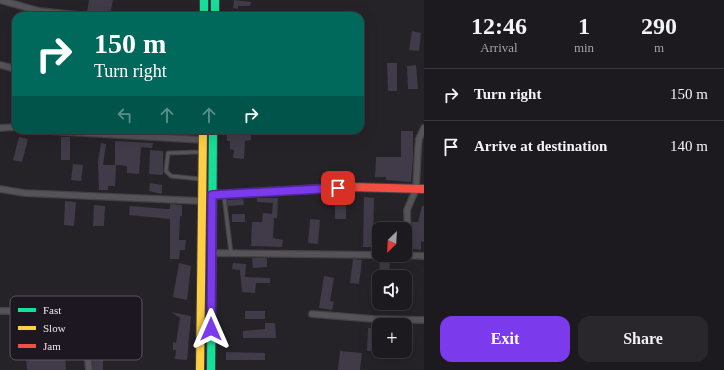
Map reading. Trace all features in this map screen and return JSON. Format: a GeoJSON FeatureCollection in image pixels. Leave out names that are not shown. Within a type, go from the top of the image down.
{"type":"FeatureCollection","features":[{"type":"Feature","properties":{"kind":"main road"},"geometry":{"type":"LineString","coordinates":[[204,0],[204,12]]}},
{"type":"Feature","properties":{"kind":"main road"},"geometry":{"type":"LineString","coordinates":[[215,0],[215,12]]}},
{"type":"Feature","properties":{"kind":"main road"},"geometry":{"type":"LineString","coordinates":[[200,370],[203,134]]}},
{"type":"Feature","properties":{"kind":"main road"},"geometry":{"type":"LineString","coordinates":[[211,370],[213,134]]}},
{"type":"Feature","properties":{"kind":"main road"},"geometry":{"type":"LineString","coordinates":[[212,195],[352,187],[420,189]]}},
{"type":"Feature","properties":{"kind":"street"},"geometry":{"type":"LineString","coordinates":[[0,0],[39,11],[48,12]]}},
{"type":"Feature","properties":{"kind":"street"},"geometry":{"type":"LineString","coordinates":[[0,65],[12,68]]}},
{"type":"Feature","properties":{"kind":"street"},"geometry":{"type":"LineString","coordinates":[[0,128],[12,127]]}},
{"type":"Feature","properties":{"kind":"street"},"geometry":{"type":"LineString","coordinates":[[408,222],[407,210],[420,189],[418,149],[419,139],[424,128]]}},
{"type":"Feature","properties":{"kind":"street"},"geometry":{"type":"LineString","coordinates":[[102,134],[203,140]]}},
{"type":"Feature","properties":{"kind":"street"},"geometry":{"type":"LineString","coordinates":[[0,189],[24,194],[202,201]]}},
{"type":"Feature","properties":{"kind":"street"},"geometry":{"type":"LineString","coordinates":[[211,253],[372,255]]}},
{"type":"Feature","properties":{"kind":"street"},"geometry":{"type":"LineString","coordinates":[[412,255],[424,256]]}},
{"type":"Feature","properties":{"kind":"street"},"geometry":{"type":"LineString","coordinates":[[0,311],[10,311]]}},
{"type":"Feature","properties":{"kind":"street"},"geometry":{"type":"LineString","coordinates":[[312,314],[374,319],[424,320]]}},
{"type":"Feature","properties":{"kind":"street"},"geometry":{"type":"LineString","coordinates":[[88,360],[89,370]]}},
{"type":"Feature","properties":{"kind":"lane"},"geometry":{"type":"LineString","coordinates":[[202,179],[171,176],[166,171],[168,153],[203,152]]}},
{"type":"Feature","properties":{"kind":"lane"},"geometry":{"type":"LineString","coordinates":[[224,195],[231,253]]}},
{"type":"Feature","properties":{"kind":"building"},"geometry":{"type":"Polygon","coordinates":[[[89,0],[113,0],[110,12],[87,12],[89,0]]]}},
{"type":"Feature","properties":{"kind":"building"},"geometry":{"type":"Polygon","coordinates":[[[234,0],[251,2],[250,6],[238,6],[238,9],[233,8],[234,0]]]}},
{"type":"Feature","properties":{"kind":"building"},"geometry":{"type":"Polygon","coordinates":[[[412,31],[421,33],[419,51],[409,50],[412,31]]]}},
{"type":"Feature","properties":{"kind":"building"},"geometry":{"type":"Polygon","coordinates":[[[387,63],[397,63],[397,91],[388,91],[387,63]]]}},
{"type":"Feature","properties":{"kind":"building"},"geometry":{"type":"Polygon","coordinates":[[[416,65],[418,89],[408,89],[407,66],[416,65]]]}},
{"type":"Feature","properties":{"kind":"building"},"geometry":{"type":"Polygon","coordinates":[[[401,131],[413,131],[411,182],[386,180],[386,177],[375,177],[376,157],[401,157],[401,131]]]}},
{"type":"Feature","properties":{"kind":"building"},"geometry":{"type":"Polygon","coordinates":[[[227,134],[251,134],[251,140],[245,141],[244,159],[233,158],[234,150],[230,149],[230,141],[227,141],[227,134]]]}},
{"type":"Feature","properties":{"kind":"building"},"geometry":{"type":"Polygon","coordinates":[[[19,137],[28,139],[22,162],[13,160],[19,137]]]}},
{"type":"Feature","properties":{"kind":"building"},"geometry":{"type":"Polygon","coordinates":[[[61,137],[70,137],[70,160],[61,160],[61,137]]]}},
{"type":"Feature","properties":{"kind":"building"},"geometry":{"type":"Polygon","coordinates":[[[115,141],[153,143],[152,148],[141,147],[139,174],[127,173],[127,166],[116,165],[115,186],[108,186],[108,190],[99,190],[98,162],[101,143],[106,144],[103,165],[115,165],[115,141]]]}},
{"type":"Feature","properties":{"kind":"building"},"geometry":{"type":"Polygon","coordinates":[[[150,150],[163,151],[163,175],[149,174],[150,150]]]}},
{"type":"Feature","properties":{"kind":"building"},"geometry":{"type":"Polygon","coordinates":[[[73,164],[83,165],[81,181],[71,180],[73,164]]]}},
{"type":"Feature","properties":{"kind":"building"},"geometry":{"type":"Polygon","coordinates":[[[150,183],[162,185],[162,194],[149,191],[150,183]]]}},
{"type":"Feature","properties":{"kind":"building"},"geometry":{"type":"Polygon","coordinates":[[[335,193],[346,193],[346,219],[335,219],[335,193]]]}},
{"type":"Feature","properties":{"kind":"building"},"geometry":{"type":"Polygon","coordinates":[[[364,197],[374,198],[372,247],[363,247],[364,197]]]}},
{"type":"Feature","properties":{"kind":"building"},"geometry":{"type":"Polygon","coordinates":[[[257,198],[278,198],[277,218],[274,218],[273,238],[283,240],[282,247],[251,246],[252,222],[262,222],[263,213],[272,214],[273,203],[257,202],[257,198]]]}},
{"type":"Feature","properties":{"kind":"building"},"geometry":{"type":"Polygon","coordinates":[[[243,199],[244,205],[228,206],[227,200],[243,199]]]}},
{"type":"Feature","properties":{"kind":"building"},"geometry":{"type":"Polygon","coordinates":[[[65,201],[76,202],[74,226],[64,225],[65,201]]]}},
{"type":"Feature","properties":{"kind":"building"},"geometry":{"type":"Polygon","coordinates":[[[170,204],[182,205],[179,240],[186,240],[185,250],[180,250],[179,259],[170,259],[170,219],[129,215],[130,206],[170,209],[170,204]]]}},
{"type":"Feature","properties":{"kind":"building"},"geometry":{"type":"Polygon","coordinates":[[[94,205],[105,206],[104,226],[93,226],[94,205]]]}},
{"type":"Feature","properties":{"kind":"building"},"geometry":{"type":"Polygon","coordinates":[[[422,206],[424,206],[424,242],[421,241],[421,250],[413,249],[412,222],[418,222],[422,206]]]}},
{"type":"Feature","properties":{"kind":"building"},"geometry":{"type":"Polygon","coordinates":[[[232,214],[245,214],[245,222],[232,222],[232,214]]]}},
{"type":"Feature","properties":{"kind":"building"},"geometry":{"type":"Polygon","coordinates":[[[310,219],[320,220],[318,244],[308,243],[310,219]]]}},
{"type":"Feature","properties":{"kind":"building"},"geometry":{"type":"Polygon","coordinates":[[[252,258],[267,258],[267,267],[253,268],[252,258]]]}},
{"type":"Feature","properties":{"kind":"building"},"geometry":{"type":"Polygon","coordinates":[[[353,259],[362,260],[359,284],[350,283],[353,259]]]}},
{"type":"Feature","properties":{"kind":"building"},"geometry":{"type":"Polygon","coordinates":[[[380,262],[390,262],[389,270],[379,270],[380,262]]]}},
{"type":"Feature","properties":{"kind":"building"},"geometry":{"type":"Polygon","coordinates":[[[179,263],[191,266],[187,300],[173,297],[179,263]]]}},
{"type":"Feature","properties":{"kind":"building"},"geometry":{"type":"Polygon","coordinates":[[[233,263],[246,264],[245,277],[270,278],[270,283],[256,283],[255,293],[242,292],[240,270],[232,269],[233,263]]]}},
{"type":"Feature","properties":{"kind":"building"},"geometry":{"type":"Polygon","coordinates":[[[324,276],[334,278],[330,301],[334,302],[332,310],[319,308],[324,276]]]}},
{"type":"Feature","properties":{"kind":"building"},"geometry":{"type":"Polygon","coordinates":[[[245,311],[265,311],[265,319],[245,319],[245,311]]]}},
{"type":"Feature","properties":{"kind":"building"},"geometry":{"type":"Polygon","coordinates":[[[171,312],[191,316],[187,360],[175,359],[176,350],[173,350],[173,342],[176,343],[180,318],[171,312]]]}},
{"type":"Feature","properties":{"kind":"building"},"geometry":{"type":"Polygon","coordinates":[[[265,323],[275,323],[276,338],[243,338],[243,331],[265,329],[265,323]]]}},
{"type":"Feature","properties":{"kind":"building"},"geometry":{"type":"Polygon","coordinates":[[[368,328],[372,328],[372,351],[367,351],[368,328]]]}},
{"type":"Feature","properties":{"kind":"building"},"geometry":{"type":"Polygon","coordinates":[[[340,351],[362,353],[360,370],[338,370],[340,351]]]}},
{"type":"Feature","properties":{"kind":"building"},"geometry":{"type":"Polygon","coordinates":[[[226,352],[265,353],[265,360],[226,360],[226,352]]]}},
{"type":"Feature","properties":{"kind":"building"},"geometry":{"type":"Polygon","coordinates":[[[26,360],[66,360],[66,370],[27,370],[26,360]]]}},
{"type":"Feature","properties":{"kind":"building"},"geometry":{"type":"Polygon","coordinates":[[[92,360],[103,360],[103,370],[93,370],[92,360]]]}},
{"type":"Feature","properties":{"kind":"traffic: fast"},"geometry":{"type":"LineString","coordinates":[[204,0],[204,12]]}},
{"type":"Feature","properties":{"kind":"traffic: fast"},"geometry":{"type":"LineString","coordinates":[[215,0],[215,12]]}},
{"type":"Feature","properties":{"kind":"traffic: fast"},"geometry":{"type":"LineString","coordinates":[[211,370],[213,134]]}},
{"type":"Feature","properties":{"kind":"traffic: slow"},"geometry":{"type":"LineString","coordinates":[[200,370],[203,134]]}},
{"type":"Feature","properties":{"kind":"traffic: jam"},"geometry":{"type":"LineString","coordinates":[[212,195],[351,187],[424,189]]}},
{"type":"Feature","properties":{"kind":"route"},"geometry":{"type":"LineString","coordinates":[[211,329],[212,195],[338,188]]}}]}
